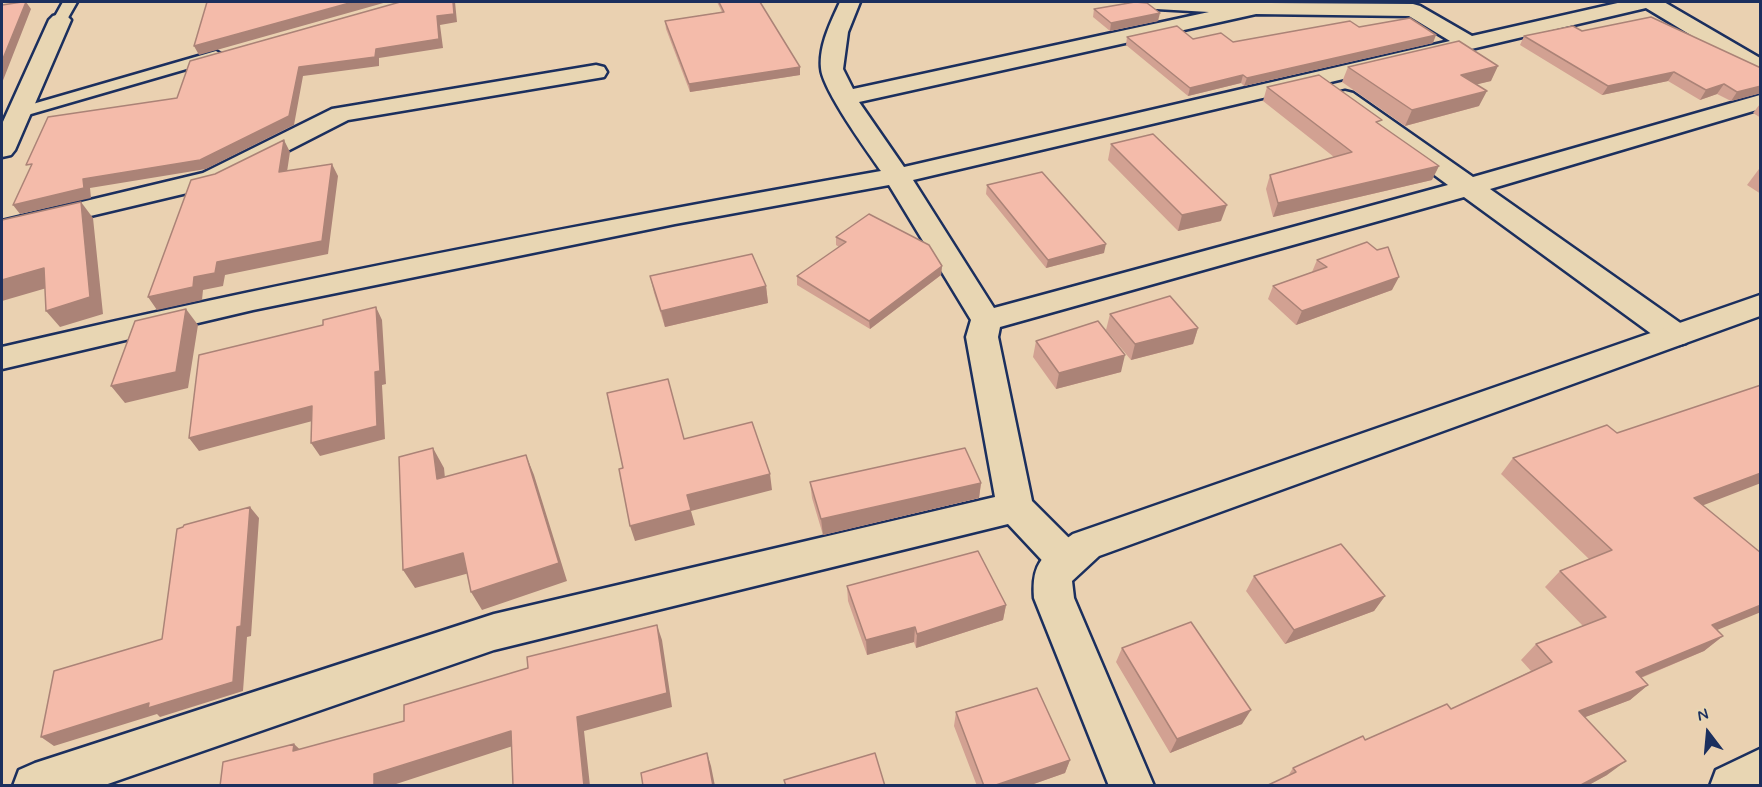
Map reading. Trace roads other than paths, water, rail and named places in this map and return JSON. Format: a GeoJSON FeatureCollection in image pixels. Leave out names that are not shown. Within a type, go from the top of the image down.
{"type":"FeatureCollection","features":[{"type":"Feature","properties":{"kind":"street"},"geometry":{"type":"LineString","coordinates":[[850,2],[837,32],[832,69],[845,98],[897,176],[986,320],[982,337],[1015,507],[1066,560]]}},
{"type":"Feature","properties":{"kind":"street"},"geometry":{"type":"LineString","coordinates":[[1139,2],[1256,8],[1413,10],[1467,42]]}},
{"type":"Feature","properties":{"kind":"street"},"geometry":{"type":"LineString","coordinates":[[2,358],[264,297],[675,216],[897,176],[1467,42],[1649,2],[1761,67]]}},
{"type":"Feature","properties":{"kind":"street"},"geometry":{"type":"LineString","coordinates":[[845,98],[1256,8]]}},
{"type":"Feature","properties":{"kind":"street"},"geometry":{"type":"LineString","coordinates":[[2,150],[10,114],[65,11]]}},
{"type":"Feature","properties":{"kind":"street"},"geometry":{"type":"LineString","coordinates":[[2,229],[212,179],[341,114],[596,72]]}},
{"type":"Feature","properties":{"kind":"street"},"geometry":{"type":"LineString","coordinates":[[1317,77],[1675,335]]}},
{"type":"Feature","properties":{"kind":"street"},"geometry":{"type":"LineString","coordinates":[[986,320],[1469,187],[1761,102]]}},
{"type":"Feature","properties":{"kind":"street"},"geometry":{"type":"LineString","coordinates":[[1132,786],[1053,598],[1052,576],[1066,560],[1086,545],[1761,305]]}},
{"type":"Feature","properties":{"kind":"street"},"geometry":{"type":"LineString","coordinates":[[35,786],[494,632],[1015,507]]}},
{"type":"Feature","properties":{"kind":"street"},"geometry":{"type":"LineString","coordinates":[[1732,786],[1761,771]]}},
{"type":"Feature","properties":{"kind":"lane"},"geometry":{"type":"LineString","coordinates":[[10,114],[235,51]]}}]}
